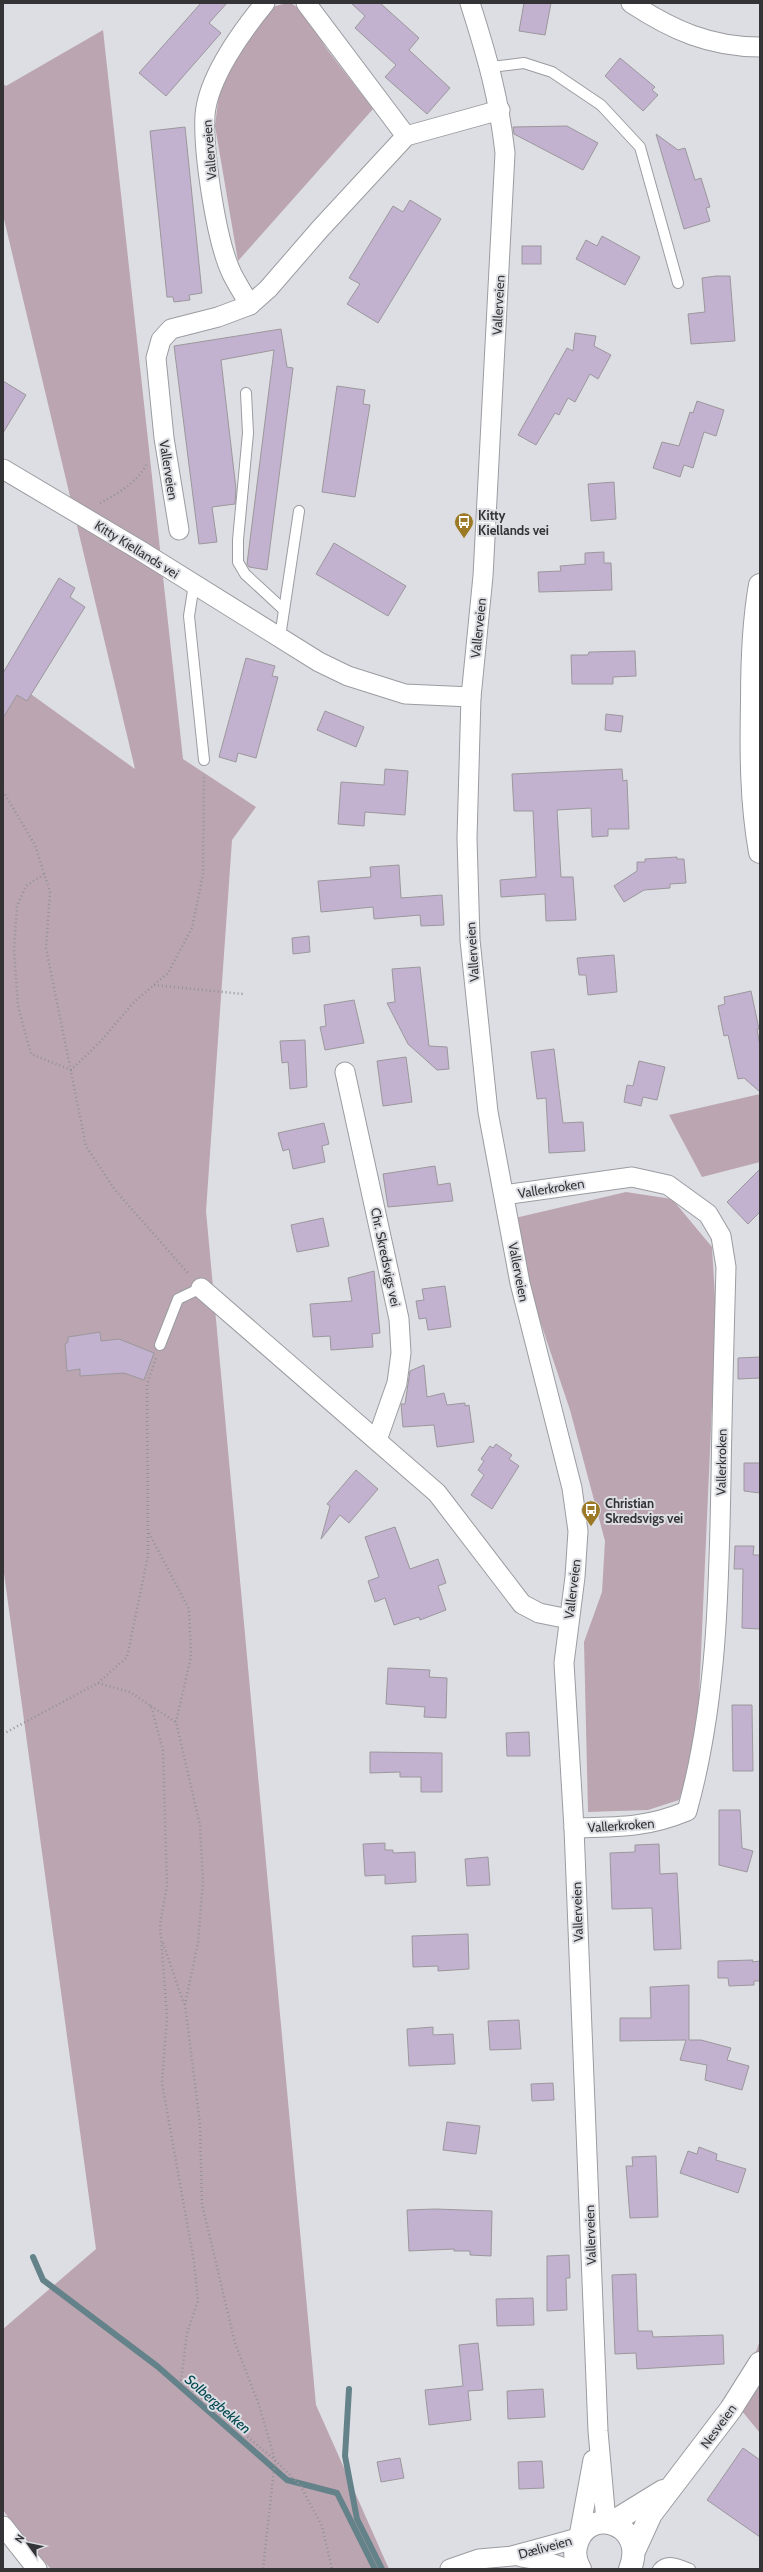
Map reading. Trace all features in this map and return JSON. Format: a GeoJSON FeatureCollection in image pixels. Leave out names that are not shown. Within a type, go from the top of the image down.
{"type":"FeatureCollection","features":[{"type":"Feature","properties":{"kind":"street","name":"Vallerveien"},"geometry":{"type":"LineString","coordinates":[[250,305],[231,273],[218,232],[207,153],[205,114],[215,81],[247,24],[265,3]]}},
{"type":"Feature","properties":{"kind":"street"},"geometry":{"type":"LineString","coordinates":[[306,3],[406,136],[500,110]]}},
{"type":"Feature","properties":{"kind":"street","name":"Vallerveien"},"geometry":{"type":"LineString","coordinates":[[470,3],[491,67],[500,110],[505,153],[483,576],[471,697],[467,838],[470,940],[488,1112],[534,1343],[572,1488],[578,1531],[575,1577],[564,1664],[574,1828],[598,2431],[605,2510],[610,2523]]}},
{"type":"Feature","properties":{"kind":"street"},"geometry":{"type":"LineString","coordinates":[[631,3],[686,34],[710,42],[760,47]]}},
{"type":"Feature","properties":{"kind":"street","name":"Vallerveien"},"geometry":{"type":"LineString","coordinates":[[178,530],[164,438],[156,358],[161,340],[171,329],[218,317],[250,305],[268,289],[320,229],[406,136]]}},
{"type":"Feature","properties":{"kind":"street","name":"Kitty Kiellands vei"},"geometry":{"type":"LineString","coordinates":[[3,468],[319,662],[371,684],[405,694],[471,697]]}},
{"type":"Feature","properties":{"kind":"street"},"geometry":{"type":"LineString","coordinates":[[760,585],[753,643],[752,769],[760,852]]}},
{"type":"Feature","properties":{"kind":"street","name":"Chr. Skredsvigs vei"},"geometry":{"type":"LineString","coordinates":[[345,1072],[399,1318],[401,1353],[397,1383],[377,1440]]}},
{"type":"Feature","properties":{"kind":"street","name":"Vallerkroken"},"geometry":{"type":"LineString","coordinates":[[504,1195],[632,1177],[668,1185],[708,1214],[721,1236],[726,1267],[720,1544],[705,1736],[695,1782],[687,1811],[661,1822],[633,1826],[574,1828]]}},
{"type":"Feature","properties":{"kind":"street"},"geometry":{"type":"LineString","coordinates":[[201,1288],[377,1440],[437,1494],[522,1604],[539,1613],[569,1619]]}},
{"type":"Feature","properties":{"kind":"street","name":"Nesveien"},"geometry":{"type":"LineString","coordinates":[[632,2559],[642,2530],[670,2486],[731,2409],[760,2363]]}},
{"type":"Feature","properties":{"kind":"street","name":"Vallerveien"},"geometry":{"type":"LineString","coordinates":[[579,2537],[598,2431]]}},
{"type":"Feature","properties":{"kind":"street","name":"Nesveien"},"geometry":{"type":"LineString","coordinates":[[610,2523],[670,2486]]}},
{"type":"Feature","properties":{"kind":"street"},"geometry":{"type":"LineString","coordinates":[[580,2569],[576,2563],[574,2551],[579,2537],[588,2528],[598,2523],[610,2523],[622,2528],[631,2537],[632,2559]]}},
{"type":"Feature","properties":{"kind":"street"},"geometry":{"type":"LineString","coordinates":[[3,2526],[37,2569]]}},
{"type":"Feature","properties":{"kind":"street","name":"Dæliveien"},"geometry":{"type":"LineString","coordinates":[[450,2569],[478,2559],[512,2556],[579,2537]]}},
{"type":"Feature","properties":{"kind":"street","name":"Dæliveien"},"geometry":{"type":"LineString","coordinates":[[512,2556],[544,2561],[568,2569]]}},
{"type":"Feature","properties":{"kind":"lane"},"geometry":{"type":"LineString","coordinates":[[491,67],[524,63],[552,72],[601,105],[640,147],[678,283]]}},
{"type":"Feature","properties":{"kind":"lane"},"geometry":{"type":"LineString","coordinates":[[246,393],[248,433],[238,540],[238,562],[245,574],[284,610]]}},
{"type":"Feature","properties":{"kind":"lane"},"geometry":{"type":"LineString","coordinates":[[280,637],[299,510]]}},
{"type":"Feature","properties":{"kind":"lane"},"geometry":{"type":"LineString","coordinates":[[194,584],[189,616],[204,760]]}},
{"type":"Feature","properties":{"kind":"lane"},"geometry":{"type":"LineString","coordinates":[[160,1344],[178,1299],[201,1288]]}},
{"type":"Feature","properties":{"kind":"lane"},"geometry":{"type":"LineString","coordinates":[[658,2569],[668,2563],[676,2563],[690,2569]]}},
{"type":"Feature","properties":{"kind":"path"},"geometry":{"type":"LineString","coordinates":[[78,513],[120,493],[140,475],[164,438]]}},
{"type":"Feature","properties":{"kind":"path"},"geometry":{"type":"LineString","coordinates":[[71,1070],[100,1042],[134,1002],[168,973],[192,928],[203,874],[204,760]]}},
{"type":"Feature","properties":{"kind":"path"},"geometry":{"type":"LineString","coordinates":[[3,791],[35,845],[50,892],[46,948],[86,1146],[115,1190],[201,1288]]}},
{"type":"Feature","properties":{"kind":"path"},"geometry":{"type":"LineString","coordinates":[[44,874],[26,886],[17,906],[14,950],[18,1006],[31,1054],[71,1070]]}},
{"type":"Feature","properties":{"kind":"path"},"geometry":{"type":"LineString","coordinates":[[153,985],[243,994]]}},
{"type":"Feature","properties":{"kind":"path"},"geometry":{"type":"LineString","coordinates":[[3,1734],[98,1683],[127,1658],[148,1556],[147,1384],[160,1344]]}},
{"type":"Feature","properties":{"kind":"path"},"geometry":{"type":"LineString","coordinates":[[148,1531],[189,1609],[191,1657],[176,1722],[200,1825],[203,1881],[198,1943],[185,2004]]}},
{"type":"Feature","properties":{"kind":"path"},"geometry":{"type":"LineString","coordinates":[[98,1683],[130,1692],[176,1722]]}},
{"type":"Feature","properties":{"kind":"path"},"geometry":{"type":"LineString","coordinates":[[151,1706],[162,1750],[167,1886],[160,1924],[167,2017],[162,2083],[194,2262],[198,2301],[186,2333],[181,2380],[275,2460],[300,2485],[322,2526],[332,2569]]}},
{"type":"Feature","properties":{"kind":"path"},"geometry":{"type":"LineString","coordinates":[[161,1940],[185,2004],[200,2125],[202,2204],[235,2343],[259,2405],[275,2460],[263,2569]]}},
{"type":"Feature","properties":{"kind":"shaded area"},"geometry":{"type":"Polygon","coordinates":[[[291,3],[305,13],[326,48],[373,109],[238,261],[215,126],[219,93],[245,40],[272,7],[291,3]]]}},
{"type":"Feature","properties":{"kind":"shaded area"},"geometry":{"type":"Polygon","coordinates":[[[103,30],[183,759],[256,807],[232,840],[206,1211],[316,2405],[389,2569],[51,2569],[24,2539],[3,2510],[3,2329],[96,2249],[3,1566],[3,674],[135,769],[3,215],[3,84],[6,86],[103,30]]]}},
{"type":"Feature","properties":{"kind":"shaded area"},"geometry":{"type":"Polygon","coordinates":[[[760,1094],[760,1162],[702,1177],[669,1115],[760,1094]]]}},
{"type":"Feature","properties":{"kind":"shaded area"},"geometry":{"type":"Polygon","coordinates":[[[626,1192],[672,1199],[712,1247],[716,1314],[697,1744],[679,1800],[648,1810],[588,1812],[584,1642],[602,1592],[605,1541],[570,1410],[528,1285],[515,1218],[626,1192]]]}},
{"type":"Feature","properties":{"kind":"shaded area"},"geometry":{"type":"Polygon","coordinates":[[[760,2340],[760,2433],[728,2394],[755,2355],[760,2340]]]}},
{"type":"Feature","properties":{"kind":"building"},"geometry":{"type":"Polygon","coordinates":[[[201,3],[227,3],[209,23],[221,33],[166,96],[139,73],[201,3]]]}},
{"type":"Feature","properties":{"kind":"building"},"geometry":{"type":"Polygon","coordinates":[[[351,3],[380,3],[419,38],[409,50],[450,88],[427,114],[385,77],[396,65],[355,28],[365,16],[351,3]]]}},
{"type":"Feature","properties":{"kind":"building"},"geometry":{"type":"Polygon","coordinates":[[[524,3],[551,3],[545,35],[519,31],[524,3]]]}},
{"type":"Feature","properties":{"kind":"building"},"geometry":{"type":"Polygon","coordinates":[[[620,58],[655,87],[652,90],[658,95],[643,111],[605,76],[620,58]]]}},
{"type":"Feature","properties":{"kind":"building"},"geometry":{"type":"Polygon","coordinates":[[[567,126],[598,143],[583,170],[514,134],[513,127],[567,126]]]}},
{"type":"Feature","properties":{"kind":"building"},"geometry":{"type":"Polygon","coordinates":[[[185,127],[202,293],[189,295],[190,300],[174,302],[173,297],[167,297],[150,131],[185,127]]]}},
{"type":"Feature","properties":{"kind":"building"},"geometry":{"type":"Polygon","coordinates":[[[656,134],[678,150],[685,148],[695,180],[701,178],[710,207],[706,208],[710,221],[684,229],[656,134]]]}},
{"type":"Feature","properties":{"kind":"building"},"geometry":{"type":"Polygon","coordinates":[[[410,200],[441,219],[378,323],[347,304],[360,284],[349,278],[393,206],[403,212],[410,200]]]}},
{"type":"Feature","properties":{"kind":"building"},"geometry":{"type":"Polygon","coordinates":[[[602,236],[640,257],[625,285],[576,259],[586,240],[597,246],[602,236]]]}},
{"type":"Feature","properties":{"kind":"building"},"geometry":{"type":"Polygon","coordinates":[[[522,246],[541,246],[541,264],[522,264],[522,246]]]}},
{"type":"Feature","properties":{"kind":"building"},"geometry":{"type":"Polygon","coordinates":[[[730,276],[735,341],[691,344],[688,314],[705,312],[702,278],[730,276]]]}},
{"type":"Feature","properties":{"kind":"building"},"geometry":{"type":"Polygon","coordinates":[[[281,329],[287,367],[293,368],[267,570],[249,567],[247,564],[274,350],[221,360],[236,489],[235,504],[212,507],[217,542],[199,544],[174,346],[281,329]]]}},
{"type":"Feature","properties":{"kind":"building"},"geometry":{"type":"Polygon","coordinates":[[[575,333],[596,336],[594,346],[611,355],[598,379],[590,374],[575,402],[568,398],[559,415],[555,413],[536,445],[518,435],[567,348],[573,351],[575,333]]]}},
{"type":"Feature","properties":{"kind":"building"},"geometry":{"type":"Polygon","coordinates":[[[3,381],[26,395],[3,433],[3,381]]]}},
{"type":"Feature","properties":{"kind":"building"},"geometry":{"type":"Polygon","coordinates":[[[337,386],[365,390],[363,404],[370,405],[355,497],[322,492],[337,386]]]}},
{"type":"Feature","properties":{"kind":"building"},"geometry":{"type":"Polygon","coordinates":[[[697,401],[724,410],[716,436],[704,432],[693,468],[684,465],[680,477],[653,468],[662,442],[679,446],[690,412],[693,413],[697,401]]]}},
{"type":"Feature","properties":{"kind":"building"},"geometry":{"type":"Polygon","coordinates":[[[614,482],[616,519],[591,521],[588,484],[614,482]]]}},
{"type":"Feature","properties":{"kind":"building"},"geometry":{"type":"Polygon","coordinates":[[[334,543],[406,586],[388,616],[316,574],[334,543]]]}},
{"type":"Feature","properties":{"kind":"building"},"geometry":{"type":"Polygon","coordinates":[[[604,552],[604,563],[611,563],[612,590],[539,592],[538,572],[561,571],[560,566],[585,564],[585,553],[604,552]]]}},
{"type":"Feature","properties":{"kind":"building"},"geometry":{"type":"Polygon","coordinates":[[[59,578],[75,588],[70,597],[85,607],[27,701],[17,695],[3,718],[3,673],[59,578]]]}},
{"type":"Feature","properties":{"kind":"building"},"geometry":{"type":"Polygon","coordinates":[[[635,651],[636,676],[613,677],[613,684],[572,684],[571,655],[588,655],[589,652],[635,651]]]}},
{"type":"Feature","properties":{"kind":"building"},"geometry":{"type":"Polygon","coordinates":[[[246,658],[275,666],[272,676],[278,677],[256,758],[238,753],[236,762],[219,757],[246,658]]]}},
{"type":"Feature","properties":{"kind":"building"},"geometry":{"type":"Polygon","coordinates":[[[325,711],[364,727],[356,747],[317,730],[325,711]]]}},
{"type":"Feature","properties":{"kind":"building"},"geometry":{"type":"Polygon","coordinates":[[[606,714],[623,716],[621,732],[605,730],[606,714]]]}},
{"type":"Feature","properties":{"kind":"building"},"geometry":{"type":"Polygon","coordinates":[[[385,769],[408,771],[405,815],[365,812],[364,826],[338,824],[341,782],[384,785],[385,769]]]}},
{"type":"Feature","properties":{"kind":"building"},"geometry":{"type":"Polygon","coordinates":[[[622,769],[623,781],[627,780],[629,829],[608,829],[608,836],[592,837],[591,808],[557,810],[561,877],[573,877],[576,920],[546,921],[545,894],[501,897],[500,880],[536,877],[533,811],[514,811],[512,774],[622,769]]]}},
{"type":"Feature","properties":{"kind":"building"},"geometry":{"type":"Polygon","coordinates":[[[677,857],[677,859],[684,859],[686,883],[670,884],[670,888],[644,890],[624,902],[614,886],[637,871],[637,862],[645,862],[645,859],[677,857]]]}},
{"type":"Feature","properties":{"kind":"building"},"geometry":{"type":"Polygon","coordinates":[[[399,865],[401,898],[442,895],[444,925],[421,926],[420,915],[374,919],[373,907],[321,912],[318,881],[371,877],[370,867],[399,865]]]}},
{"type":"Feature","properties":{"kind":"building"},"geometry":{"type":"Polygon","coordinates":[[[309,936],[310,952],[293,954],[292,938],[309,936]]]}},
{"type":"Feature","properties":{"kind":"building"},"geometry":{"type":"Polygon","coordinates":[[[614,955],[617,992],[588,995],[586,975],[579,975],[577,958],[614,955]]]}},
{"type":"Feature","properties":{"kind":"building"},"geometry":{"type":"Polygon","coordinates":[[[420,967],[429,1046],[447,1047],[449,1069],[437,1070],[408,1044],[387,1003],[395,1002],[392,969],[420,967]]]}},
{"type":"Feature","properties":{"kind":"building"},"geometry":{"type":"Polygon","coordinates":[[[751,991],[759,1029],[757,1029],[760,1046],[760,1092],[744,1078],[738,1079],[728,1035],[724,1036],[718,1006],[725,1004],[724,997],[751,991]]]}},
{"type":"Feature","properties":{"kind":"building"},"geometry":{"type":"Polygon","coordinates":[[[354,1000],[364,1043],[325,1050],[320,1027],[326,1026],[324,1005],[354,1000]]]}},
{"type":"Feature","properties":{"kind":"building"},"geometry":{"type":"Polygon","coordinates":[[[305,1040],[307,1087],[290,1089],[288,1062],[282,1063],[280,1041],[305,1040]]]}},
{"type":"Feature","properties":{"kind":"building"},"geometry":{"type":"Polygon","coordinates":[[[554,1049],[563,1123],[583,1122],[585,1151],[549,1153],[546,1098],[537,1099],[531,1052],[554,1049]]]}},
{"type":"Feature","properties":{"kind":"building"},"geometry":{"type":"Polygon","coordinates":[[[406,1057],[412,1102],[383,1106],[377,1061],[406,1057]]]}},
{"type":"Feature","properties":{"kind":"building"},"geometry":{"type":"Polygon","coordinates":[[[639,1061],[665,1067],[657,1100],[643,1097],[641,1106],[624,1102],[627,1085],[633,1086],[639,1061]]]}},
{"type":"Feature","properties":{"kind":"building"},"geometry":{"type":"Polygon","coordinates":[[[324,1123],[329,1144],[322,1146],[325,1162],[293,1169],[289,1149],[283,1151],[278,1133],[324,1123]]]}},
{"type":"Feature","properties":{"kind":"building"},"geometry":{"type":"Polygon","coordinates":[[[435,1166],[438,1185],[450,1183],[453,1201],[388,1207],[383,1174],[435,1166]]]}},
{"type":"Feature","properties":{"kind":"building"},"geometry":{"type":"Polygon","coordinates":[[[760,1169],[760,1212],[748,1224],[727,1202],[760,1169]]]}},
{"type":"Feature","properties":{"kind":"building"},"geometry":{"type":"Polygon","coordinates":[[[323,1218],[329,1246],[297,1252],[291,1225],[323,1218]]]}},
{"type":"Feature","properties":{"kind":"building"},"geometry":{"type":"Polygon","coordinates":[[[374,1271],[380,1333],[372,1334],[373,1347],[331,1350],[330,1336],[313,1337],[310,1304],[352,1301],[348,1278],[374,1271]]]}},
{"type":"Feature","properties":{"kind":"building"},"geometry":{"type":"Polygon","coordinates":[[[445,1286],[451,1327],[428,1330],[426,1318],[419,1319],[416,1301],[424,1300],[422,1289],[445,1286]]]}},
{"type":"Feature","properties":{"kind":"building"},"geometry":{"type":"Polygon","coordinates":[[[100,1332],[101,1341],[119,1339],[154,1353],[144,1380],[124,1373],[80,1376],[80,1369],[67,1371],[65,1344],[68,1342],[68,1337],[100,1332]]]}},
{"type":"Feature","properties":{"kind":"building"},"geometry":{"type":"Polygon","coordinates":[[[760,1357],[760,1378],[738,1379],[738,1358],[760,1357]]]}},
{"type":"Feature","properties":{"kind":"building"},"geometry":{"type":"Polygon","coordinates":[[[424,1365],[427,1397],[444,1393],[447,1405],[465,1403],[465,1406],[469,1405],[474,1442],[437,1447],[434,1425],[403,1427],[401,1404],[405,1404],[410,1371],[424,1365]]]}},
{"type":"Feature","properties":{"kind":"building"},"geometry":{"type":"Polygon","coordinates":[[[496,1444],[512,1455],[509,1459],[519,1466],[492,1509],[471,1495],[484,1475],[478,1470],[484,1461],[481,1459],[490,1446],[493,1448],[496,1444]]]}},
{"type":"Feature","properties":{"kind":"building"},"geometry":{"type":"Polygon","coordinates":[[[744,1463],[760,1463],[760,1493],[744,1491],[744,1463]]]}},
{"type":"Feature","properties":{"kind":"building"},"geometry":{"type":"Polygon","coordinates":[[[356,1470],[378,1489],[349,1523],[340,1515],[321,1539],[330,1506],[327,1504],[356,1470]]]}},
{"type":"Feature","properties":{"kind":"building"},"geometry":{"type":"Polygon","coordinates":[[[395,1527],[410,1569],[438,1559],[446,1583],[438,1586],[446,1610],[420,1620],[419,1617],[394,1625],[385,1598],[375,1602],[368,1581],[379,1577],[365,1537],[395,1527]]]}},
{"type":"Feature","properties":{"kind":"building"},"geometry":{"type":"Polygon","coordinates":[[[735,1546],[754,1546],[753,1555],[760,1555],[760,1629],[742,1628],[743,1569],[734,1569],[735,1546]]]}},
{"type":"Feature","properties":{"kind":"building"},"geometry":{"type":"Polygon","coordinates":[[[388,1668],[430,1670],[429,1677],[447,1678],[446,1718],[424,1717],[425,1707],[386,1704],[388,1668]]]}},
{"type":"Feature","properties":{"kind":"building"},"geometry":{"type":"Polygon","coordinates":[[[732,1705],[752,1705],[753,1771],[733,1771],[732,1705]]]}},
{"type":"Feature","properties":{"kind":"building"},"geometry":{"type":"Polygon","coordinates":[[[529,1732],[530,1756],[507,1756],[506,1733],[529,1732]]]}},
{"type":"Feature","properties":{"kind":"building"},"geometry":{"type":"Polygon","coordinates":[[[370,1752],[442,1753],[442,1792],[421,1792],[421,1777],[400,1777],[400,1772],[370,1773],[370,1752]]]}},
{"type":"Feature","properties":{"kind":"building"},"geometry":{"type":"Polygon","coordinates":[[[719,1810],[740,1810],[742,1848],[753,1851],[747,1872],[719,1865],[719,1810]]]}},
{"type":"Feature","properties":{"kind":"building"},"geometry":{"type":"Polygon","coordinates":[[[385,1843],[385,1850],[393,1850],[393,1853],[415,1852],[416,1882],[385,1884],[385,1875],[365,1876],[363,1844],[385,1843]]]}},
{"type":"Feature","properties":{"kind":"building"},"geometry":{"type":"Polygon","coordinates":[[[659,1844],[660,1874],[677,1873],[681,1949],[654,1950],[652,1908],[612,1909],[610,1853],[635,1852],[635,1845],[659,1844]]]}},
{"type":"Feature","properties":{"kind":"building"},"geometry":{"type":"Polygon","coordinates":[[[488,1857],[490,1885],[467,1886],[465,1859],[488,1857]]]}},
{"type":"Feature","properties":{"kind":"building"},"geometry":{"type":"Polygon","coordinates":[[[468,1934],[469,1969],[438,1971],[438,1966],[413,1967],[412,1936],[468,1934]]]}},
{"type":"Feature","properties":{"kind":"building"},"geometry":{"type":"Polygon","coordinates":[[[753,1960],[752,1962],[760,1961],[760,1981],[754,1981],[754,1985],[729,1986],[728,1978],[718,1978],[718,1961],[753,1960]]]}},
{"type":"Feature","properties":{"kind":"building"},"geometry":{"type":"Polygon","coordinates":[[[689,1985],[689,2040],[701,2040],[731,2048],[727,2060],[749,2066],[742,2090],[705,2080],[707,2065],[680,2060],[686,2040],[620,2041],[620,2018],[651,2018],[650,1987],[689,1985]]]}},
{"type":"Feature","properties":{"kind":"building"},"geometry":{"type":"Polygon","coordinates":[[[519,2020],[521,2049],[490,2050],[488,2021],[519,2020]]]}},
{"type":"Feature","properties":{"kind":"building"},"geometry":{"type":"Polygon","coordinates":[[[433,2027],[433,2035],[453,2034],[455,2064],[409,2066],[407,2029],[433,2027]]]}},
{"type":"Feature","properties":{"kind":"building"},"geometry":{"type":"Polygon","coordinates":[[[553,2083],[554,2100],[532,2101],[531,2084],[553,2083]]]}},
{"type":"Feature","properties":{"kind":"building"},"geometry":{"type":"Polygon","coordinates":[[[447,2122],[480,2126],[476,2154],[443,2150],[447,2122]]]}},
{"type":"Feature","properties":{"kind":"building"},"geometry":{"type":"Polygon","coordinates":[[[699,2147],[717,2154],[716,2160],[746,2169],[738,2193],[680,2173],[688,2151],[697,2154],[699,2147]]]}},
{"type":"Feature","properties":{"kind":"building"},"geometry":{"type":"Polygon","coordinates":[[[656,2156],[658,2217],[630,2218],[626,2166],[633,2166],[632,2157],[656,2156]]]}},
{"type":"Feature","properties":{"kind":"building"},"geometry":{"type":"Polygon","coordinates":[[[435,2209],[492,2211],[491,2256],[470,2255],[470,2251],[454,2251],[454,2249],[409,2251],[407,2210],[435,2209]]]}},
{"type":"Feature","properties":{"kind":"building"},"geometry":{"type":"Polygon","coordinates":[[[569,2255],[570,2278],[566,2278],[567,2310],[547,2311],[547,2256],[569,2255]]]}},
{"type":"Feature","properties":{"kind":"building"},"geometry":{"type":"Polygon","coordinates":[[[636,2274],[638,2331],[652,2331],[653,2337],[723,2335],[724,2364],[637,2369],[636,2353],[615,2354],[612,2275],[636,2274]]]}},
{"type":"Feature","properties":{"kind":"building"},"geometry":{"type":"Polygon","coordinates":[[[533,2298],[534,2325],[497,2326],[496,2299],[533,2298]]]}},
{"type":"Feature","properties":{"kind":"building"},"geometry":{"type":"Polygon","coordinates":[[[478,2343],[483,2390],[468,2391],[471,2420],[429,2425],[425,2390],[463,2386],[459,2345],[478,2343]]]}},
{"type":"Feature","properties":{"kind":"building"},"geometry":{"type":"Polygon","coordinates":[[[543,2389],[545,2417],[508,2419],[507,2391],[543,2389]]]}},
{"type":"Feature","properties":{"kind":"building"},"geometry":{"type":"Polygon","coordinates":[[[743,2448],[760,2460],[760,2537],[707,2500],[743,2448]]]}},
{"type":"Feature","properties":{"kind":"building"},"geometry":{"type":"Polygon","coordinates":[[[400,2458],[404,2478],[381,2482],[377,2462],[400,2458]]]}},
{"type":"Feature","properties":{"kind":"building"},"geometry":{"type":"Polygon","coordinates":[[[542,2461],[544,2488],[519,2489],[518,2462],[542,2461]]]}},
{"type":"Feature","properties":{"kind":"waterway","name":"Solbergbekken"},"geometry":{"type":"LineString","coordinates":[[33,2257],[43,2280],[157,2366],[287,2480],[337,2493],[375,2569]]}},
{"type":"Feature","properties":{"kind":"waterway","name":"Solbergbekken"},"geometry":{"type":"LineString","coordinates":[[349,2389],[345,2456],[357,2519],[382,2569]]}},
{"type":"Feature","properties":{"kind":"place","name":"Kitty Kiellands vei"},"geometry":{"type":"Point","coordinates":[464,539]}},
{"type":"Feature","properties":{"kind":"place","name":"Christian Skredsvigs vei"},"geometry":{"type":"Point","coordinates":[591,1527]}}]}
